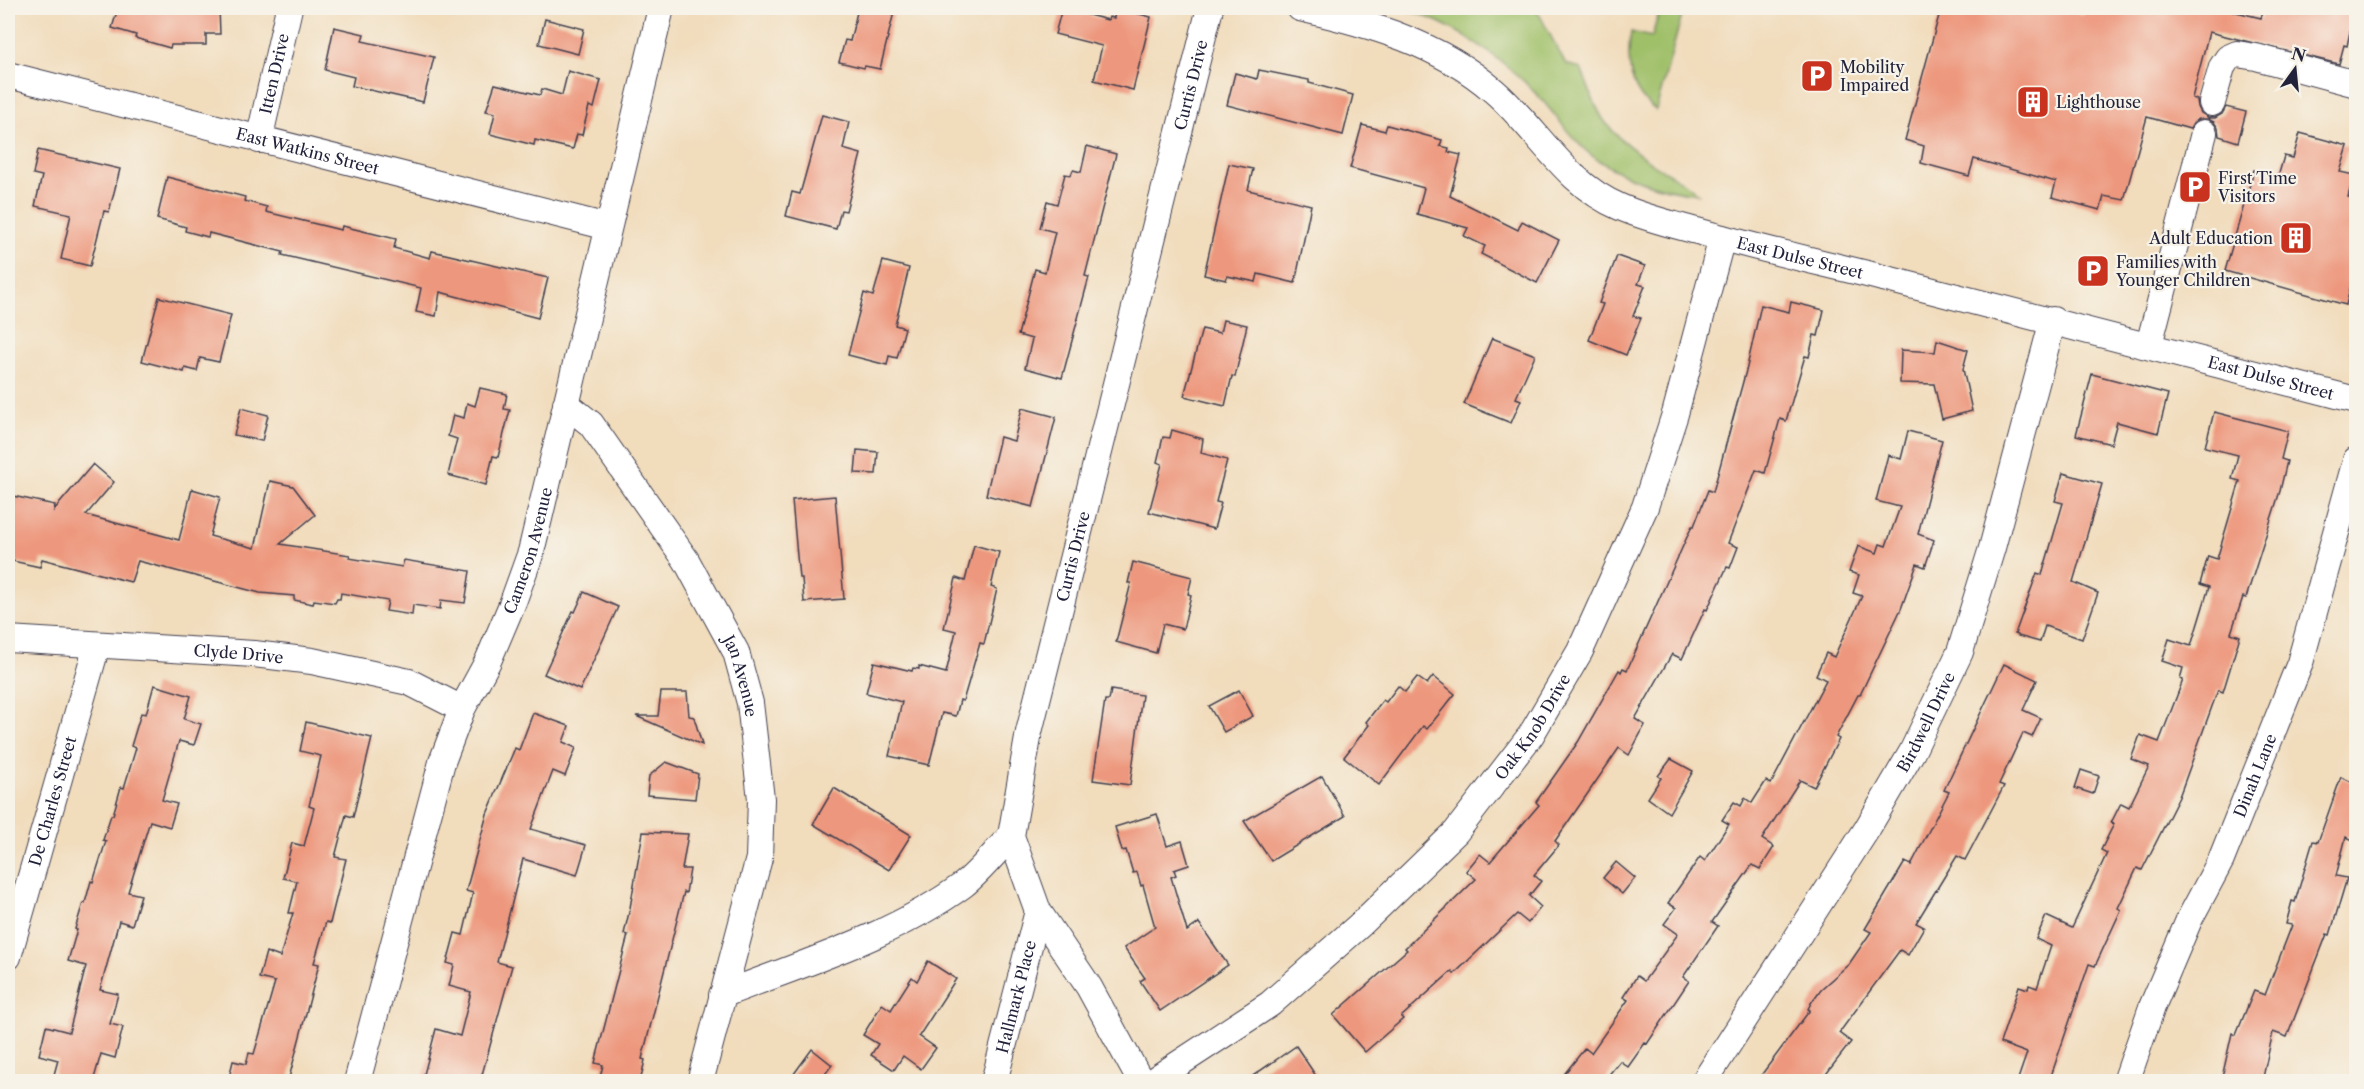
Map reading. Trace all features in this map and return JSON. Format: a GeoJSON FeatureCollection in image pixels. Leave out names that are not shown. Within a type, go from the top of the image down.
{"type":"FeatureCollection","features":[{"type":"Feature","properties":{"kind":"street","name":"Itten Drive"},"geometry":{"type":"LineString","coordinates":[[259,140],[289,8]]}},
{"type":"Feature","properties":{"kind":"street","name":"Cameron Avenue"},"geometry":{"type":"LineString","coordinates":[[357,1082],[442,762],[462,709],[488,661],[531,552],[661,8]]}},
{"type":"Feature","properties":{"kind":"street","name":"Curtis Drive"},"geometry":{"type":"LineString","coordinates":[[1141,1082],[1089,987],[1038,911],[1011,836],[1029,732],[1210,8]]}},
{"type":"Feature","properties":{"kind":"street","name":"East Dulse Street"},"geometry":{"type":"LineString","coordinates":[[1300,8],[1386,30],[1430,50],[1471,74],[1495,91],[1580,183],[1592,192],[1638,214],[1722,238],[2053,320],[2356,400]]}},
{"type":"Feature","properties":{"kind":"street"},"geometry":{"type":"LineString","coordinates":[[2212,103],[2222,67],[2228,58],[2237,54],[2356,84]]}},
{"type":"Feature","properties":{"kind":"street","name":"East Watkins Street"},"geometry":{"type":"LineString","coordinates":[[8,75],[608,226]]}},
{"type":"Feature","properties":{"kind":"street"},"geometry":{"type":"LineString","coordinates":[[2149,345],[2204,133]]}},
{"type":"Feature","properties":{"kind":"street","name":"Oak Knob Drive"},"geometry":{"type":"LineString","coordinates":[[1151,1082],[1270,1004],[1361,924],[1456,832],[1531,735],[1580,651],[1645,507],[1675,414],[1722,238]]}},
{"type":"Feature","properties":{"kind":"street","name":"Birdwell Drive"},"geometry":{"type":"LineString","coordinates":[[1704,1082],[1867,829],[1912,752],[1960,652],[1992,548],[2053,320]]}},
{"type":"Feature","properties":{"kind":"street","name":"Jan Avenue"},"geometry":{"type":"LineString","coordinates":[[566,404],[591,424],[686,560],[736,652],[750,702],[760,799],[759,858],[700,1082]]}},
{"type":"Feature","properties":{"kind":"street","name":"Dinah Lane"},"geometry":{"type":"LineString","coordinates":[[2126,1082],[2152,1007],[2189,920],[2226,850],[2300,663],[2356,460]]}},
{"type":"Feature","properties":{"kind":"street","name":"Clyde Drive"},"geometry":{"type":"LineString","coordinates":[[8,639],[254,654],[312,661],[409,682],[462,709]]}},
{"type":"Feature","properties":{"kind":"street","name":"De Charles Street"},"geometry":{"type":"LineString","coordinates":[[8,957],[97,645]]}},
{"type":"Feature","properties":{"kind":"street"},"geometry":{"type":"LineString","coordinates":[[722,995],[847,947],[892,926],[964,884],[1011,836]]}},
{"type":"Feature","properties":{"kind":"street","name":"Hallmark Place"},"geometry":{"type":"LineString","coordinates":[[994,1082],[1038,911]]}},
{"type":"Feature","properties":{"kind":"green space"},"geometry":{"type":"Polygon","coordinates":[[[1401,8],[1536,8],[1565,63],[1581,69],[1598,111],[1611,129],[1640,154],[1698,194],[1646,183],[1609,167],[1575,140],[1542,100],[1512,70],[1478,44],[1440,23],[1401,8]]]}},
{"type":"Feature","properties":{"kind":"green space"},"geometry":{"type":"Polygon","coordinates":[[[1660,8],[1684,8],[1656,110],[1640,95],[1635,85],[1629,54],[1631,32],[1652,37],[1660,8]]]}},
{"type":"Feature","properties":{"kind":"building"},"geometry":{"type":"Polygon","coordinates":[[[118,8],[219,8],[220,34],[206,34],[206,45],[171,45],[170,48],[135,38],[136,35],[112,28],[118,8]]]}},
{"type":"Feature","properties":{"kind":"building"},"geometry":{"type":"Polygon","coordinates":[[[858,8],[895,8],[880,69],[839,62],[845,40],[850,41],[858,8]]]}},
{"type":"Feature","properties":{"kind":"building"},"geometry":{"type":"Polygon","coordinates":[[[1062,8],[1108,20],[1109,17],[1114,18],[1116,8],[1151,17],[1133,90],[1094,80],[1102,46],[1055,34],[1062,8]]]}},
{"type":"Feature","properties":{"kind":"building","name":"Lighthouse"},"geometry":{"type":"Polygon","coordinates":[[[1941,8],[2060,8],[2082,14],[2092,8],[2220,8],[2261,18],[2264,8],[2356,8],[2356,22],[2354,33],[2350,32],[2347,46],[2344,45],[2339,64],[2209,32],[2192,98],[2197,100],[2201,113],[2209,118],[2222,114],[2226,107],[2246,112],[2238,142],[2219,136],[2218,128],[2208,119],[2199,119],[2190,129],[2147,117],[2124,200],[2104,196],[2100,210],[2052,197],[2056,182],[1974,159],[1969,176],[1921,163],[1924,146],[1905,140],[1941,8]]]}},
{"type":"Feature","properties":{"kind":"building"},"geometry":{"type":"Polygon","coordinates":[[[545,19],[584,29],[578,54],[539,44],[545,19]]]}},
{"type":"Feature","properties":{"kind":"building"},"geometry":{"type":"Polygon","coordinates":[[[334,27],[364,34],[362,41],[434,57],[423,102],[352,86],[354,77],[325,70],[334,27]]]}},
{"type":"Feature","properties":{"kind":"building"},"geometry":{"type":"Polygon","coordinates":[[[1259,70],[1309,80],[1309,83],[1353,95],[1343,135],[1227,105],[1235,73],[1257,79],[1259,70]]]}},
{"type":"Feature","properties":{"kind":"building"},"geometry":{"type":"Polygon","coordinates":[[[568,71],[601,80],[594,108],[589,106],[582,135],[577,134],[573,149],[535,140],[534,145],[490,134],[495,113],[486,111],[495,84],[540,95],[542,89],[562,95],[568,71]]]}},
{"type":"Feature","properties":{"kind":"building"},"geometry":{"type":"Polygon","coordinates":[[[822,115],[849,122],[843,149],[861,154],[846,211],[841,210],[836,229],[786,216],[792,192],[800,194],[822,115]]]}},
{"type":"Feature","properties":{"kind":"building"},"geometry":{"type":"Polygon","coordinates":[[[1362,125],[1385,131],[1387,125],[1442,140],[1440,146],[1449,148],[1448,152],[1461,155],[1450,196],[1518,230],[1522,221],[1559,240],[1537,283],[1481,254],[1485,246],[1464,236],[1468,228],[1417,214],[1424,188],[1350,168],[1362,125]]]}},
{"type":"Feature","properties":{"kind":"building","name":"Adult Education"},"geometry":{"type":"Polygon","coordinates":[[[2300,133],[2348,146],[2340,172],[2354,175],[2348,197],[2356,199],[2356,266],[2346,305],[2225,271],[2254,170],[2278,177],[2284,156],[2293,158],[2300,133]]]}},
{"type":"Feature","properties":{"kind":"building"},"geometry":{"type":"Polygon","coordinates":[[[1087,146],[1116,154],[1085,276],[1089,277],[1062,378],[1025,368],[1032,339],[1018,335],[1035,269],[1045,272],[1055,232],[1040,228],[1047,201],[1057,204],[1065,174],[1071,175],[1073,170],[1081,172],[1087,146]]]}},
{"type":"Feature","properties":{"kind":"building"},"geometry":{"type":"Polygon","coordinates":[[[38,150],[120,169],[109,212],[104,211],[90,266],[61,259],[71,214],[35,206],[42,176],[33,174],[38,150]]]}},
{"type":"Feature","properties":{"kind":"building"},"geometry":{"type":"Polygon","coordinates":[[[1229,164],[1253,169],[1248,190],[1311,205],[1295,283],[1258,274],[1256,282],[1227,276],[1226,280],[1204,275],[1229,164]]]}},
{"type":"Feature","properties":{"kind":"building"},"geometry":{"type":"Polygon","coordinates":[[[167,177],[245,197],[244,201],[267,207],[266,212],[341,230],[342,226],[396,239],[394,248],[430,258],[432,251],[548,278],[538,318],[440,292],[436,316],[416,312],[421,288],[282,255],[283,252],[209,233],[208,237],[185,231],[186,227],[157,219],[167,177]]]}},
{"type":"Feature","properties":{"kind":"building"},"geometry":{"type":"Polygon","coordinates":[[[1617,256],[1645,266],[1638,284],[1645,286],[1633,316],[1641,318],[1626,355],[1589,340],[1603,304],[1599,303],[1617,256]]]}},
{"type":"Feature","properties":{"kind":"building"},"geometry":{"type":"Polygon","coordinates":[[[883,261],[909,268],[895,325],[905,328],[897,358],[889,356],[887,365],[848,355],[864,293],[873,296],[883,261]]]}},
{"type":"Feature","properties":{"kind":"building"},"geometry":{"type":"Polygon","coordinates":[[[159,297],[231,315],[219,362],[200,358],[197,371],[185,368],[184,372],[142,361],[159,297]]]}},
{"type":"Feature","properties":{"kind":"building"},"geometry":{"type":"Polygon","coordinates":[[[1791,302],[1824,310],[1818,336],[1814,335],[1809,357],[1805,356],[1786,421],[1780,419],[1765,473],[1756,470],[1728,543],[1738,547],[1730,568],[1727,567],[1682,659],[1672,654],[1635,719],[1645,725],[1629,755],[1619,748],[1555,841],[1559,845],[1534,875],[1541,881],[1529,896],[1541,907],[1528,923],[1517,914],[1454,974],[1452,971],[1365,1052],[1333,1015],[1407,950],[1405,948],[1476,879],[1466,871],[1480,854],[1490,862],[1539,805],[1536,802],[1578,742],[1619,670],[1621,672],[1623,668],[1627,670],[1692,526],[1694,526],[1708,490],[1713,492],[1747,367],[1761,305],[1789,312],[1791,302]]]}},
{"type":"Feature","properties":{"kind":"building"},"geometry":{"type":"Polygon","coordinates":[[[1223,320],[1247,325],[1235,377],[1232,376],[1225,406],[1184,396],[1202,329],[1220,333],[1223,320]]]}},
{"type":"Feature","properties":{"kind":"building"},"geometry":{"type":"Polygon","coordinates":[[[1492,338],[1535,355],[1516,398],[1521,400],[1511,423],[1464,404],[1492,338]]]}},
{"type":"Feature","properties":{"kind":"building"},"geometry":{"type":"Polygon","coordinates":[[[1937,340],[1968,350],[1963,369],[1972,411],[1942,419],[1934,384],[1900,383],[1901,350],[1935,352],[1937,340]]]}},
{"type":"Feature","properties":{"kind":"building"},"geometry":{"type":"Polygon","coordinates":[[[2092,374],[2168,394],[2158,433],[2117,422],[2111,444],[2076,435],[2092,374]]]}},
{"type":"Feature","properties":{"kind":"building"},"geometry":{"type":"Polygon","coordinates":[[[480,388],[507,394],[504,409],[510,410],[498,457],[493,456],[486,485],[448,475],[457,439],[448,436],[453,415],[464,418],[467,403],[475,406],[480,388]]]}},
{"type":"Feature","properties":{"kind":"building"},"geometry":{"type":"Polygon","coordinates":[[[241,408],[268,415],[262,441],[234,435],[241,408]]]}},
{"type":"Feature","properties":{"kind":"building"},"geometry":{"type":"Polygon","coordinates":[[[1022,408],[1056,417],[1033,507],[986,495],[1000,437],[1014,441],[1022,408]]]}},
{"type":"Feature","properties":{"kind":"building"},"geometry":{"type":"Polygon","coordinates":[[[2214,412],[2288,431],[2281,459],[2287,461],[2280,491],[2246,598],[2243,597],[2231,633],[2240,636],[2223,692],[2218,690],[2179,797],[2142,870],[2137,868],[2118,908],[2121,910],[2095,966],[2089,964],[2049,1082],[2017,1082],[2027,1053],[2000,1043],[2019,986],[2028,989],[2029,985],[2037,988],[2051,946],[2036,939],[2046,916],[2072,928],[2107,853],[2101,850],[2114,824],[2111,823],[2121,803],[2129,807],[2149,766],[2131,759],[2140,735],[2159,742],[2183,680],[2180,679],[2183,668],[2162,661],[2169,639],[2191,646],[2209,587],[2200,584],[2208,556],[2217,559],[2240,481],[2232,479],[2238,455],[2205,447],[2214,412]]]}},
{"type":"Feature","properties":{"kind":"building"},"geometry":{"type":"Polygon","coordinates":[[[1172,430],[1203,439],[1201,453],[1227,460],[1216,502],[1221,503],[1214,529],[1149,512],[1162,464],[1157,462],[1163,437],[1170,438],[1172,430]]]}},
{"type":"Feature","properties":{"kind":"building"},"geometry":{"type":"Polygon","coordinates":[[[1908,431],[1942,440],[1918,534],[1934,540],[1925,567],[1917,564],[1901,609],[1860,695],[1836,737],[1839,739],[1814,787],[1800,780],[1762,839],[1774,847],[1760,869],[1752,865],[1712,922],[1718,926],[1683,977],[1689,981],[1647,1044],[1645,1043],[1628,1067],[1620,1061],[1603,1082],[1558,1082],[1585,1048],[1591,1053],[1628,1000],[1623,997],[1637,976],[1644,981],[1678,934],[1664,924],[1676,908],[1668,903],[1700,857],[1705,861],[1729,824],[1722,820],[1734,802],[1741,806],[1745,798],[1752,803],[1766,781],[1771,784],[1826,680],[1816,675],[1826,653],[1834,657],[1862,596],[1853,593],[1859,575],[1849,572],[1858,546],[1877,553],[1880,544],[1886,546],[1900,507],[1876,501],[1888,455],[1901,459],[1908,431]]]}},
{"type":"Feature","properties":{"kind":"building"},"geometry":{"type":"Polygon","coordinates":[[[857,450],[878,452],[876,474],[855,473],[857,450]]]}},
{"type":"Feature","properties":{"kind":"building"},"geometry":{"type":"Polygon","coordinates":[[[93,464],[114,482],[86,515],[179,540],[192,489],[220,497],[210,536],[255,548],[270,481],[293,486],[315,515],[280,544],[350,555],[349,558],[402,567],[404,560],[470,571],[465,603],[441,600],[440,609],[413,605],[412,615],[386,611],[388,601],[341,593],[340,599],[337,599],[335,603],[314,600],[313,604],[294,600],[294,596],[260,593],[138,561],[131,582],[42,559],[40,567],[8,560],[8,495],[55,505],[54,510],[93,464]]]}},
{"type":"Feature","properties":{"kind":"building"},"geometry":{"type":"Polygon","coordinates":[[[2063,473],[2102,484],[2073,582],[2098,593],[2082,639],[2045,626],[2040,642],[2015,634],[2037,573],[2042,575],[2063,503],[2055,501],[2063,473]]]}},
{"type":"Feature","properties":{"kind":"building"},"geometry":{"type":"Polygon","coordinates":[[[835,496],[844,599],[804,602],[802,578],[799,578],[792,500],[835,496]]]}},
{"type":"Feature","properties":{"kind":"building"},"geometry":{"type":"Polygon","coordinates":[[[974,545],[999,552],[991,587],[997,589],[984,644],[980,643],[963,701],[960,700],[956,716],[942,713],[929,765],[889,756],[902,702],[866,693],[874,662],[912,671],[913,668],[919,669],[919,666],[946,673],[956,631],[944,628],[956,578],[965,581],[974,545]]]}},
{"type":"Feature","properties":{"kind":"building"},"geometry":{"type":"Polygon","coordinates":[[[1133,562],[1192,577],[1188,594],[1191,595],[1183,629],[1163,624],[1156,653],[1116,642],[1131,583],[1128,583],[1133,562]]]}},
{"type":"Feature","properties":{"kind":"building"},"geometry":{"type":"Polygon","coordinates":[[[584,592],[618,607],[580,690],[544,674],[584,592]]]}},
{"type":"Feature","properties":{"kind":"building"},"geometry":{"type":"Polygon","coordinates":[[[2004,664],[2037,680],[2023,710],[2041,718],[2032,737],[2023,733],[1999,784],[2004,786],[1965,860],[1957,856],[1916,923],[1924,927],[1908,955],[1900,950],[1839,1033],[1851,1042],[1820,1082],[1756,1082],[1810,1010],[1808,1009],[1811,1003],[1821,989],[1849,964],[1871,932],[1865,929],[1905,862],[1911,865],[1949,792],[1944,790],[2004,664]]]}},
{"type":"Feature","properties":{"kind":"building"},"geometry":{"type":"Polygon","coordinates":[[[1433,676],[1455,694],[1427,729],[1423,726],[1379,785],[1344,757],[1369,725],[1366,722],[1383,700],[1386,702],[1398,686],[1405,692],[1417,677],[1427,684],[1433,676]]]}},
{"type":"Feature","properties":{"kind":"building"},"geometry":{"type":"Polygon","coordinates":[[[154,685],[191,696],[184,719],[201,724],[194,745],[179,741],[162,800],[177,804],[170,827],[150,821],[128,892],[141,895],[132,925],[119,921],[100,990],[118,994],[110,1024],[123,1027],[115,1058],[101,1054],[93,1082],[52,1082],[58,1060],[39,1055],[46,1026],[69,1032],[86,966],[68,961],[77,930],[75,929],[106,841],[103,840],[111,815],[113,815],[121,787],[124,788],[136,748],[131,746],[141,713],[146,714],[154,685]]]}},
{"type":"Feature","properties":{"kind":"building"},"geometry":{"type":"Polygon","coordinates":[[[1111,690],[1142,695],[1130,785],[1093,780],[1105,700],[1109,700],[1111,690]]]}},
{"type":"Feature","properties":{"kind":"building"},"geometry":{"type":"Polygon","coordinates":[[[1239,690],[1253,716],[1224,732],[1209,706],[1239,690]]]}},
{"type":"Feature","properties":{"kind":"building"},"geometry":{"type":"Polygon","coordinates":[[[661,692],[687,692],[689,716],[694,717],[702,745],[636,716],[658,716],[661,692]]]}},
{"type":"Feature","properties":{"kind":"building"},"geometry":{"type":"Polygon","coordinates":[[[533,713],[569,726],[563,742],[576,748],[565,776],[553,771],[531,829],[586,845],[577,875],[523,859],[497,962],[512,966],[480,1082],[422,1082],[436,1029],[460,1036],[471,992],[449,986],[454,965],[447,963],[455,933],[463,935],[473,893],[466,891],[487,814],[515,748],[519,750],[533,713]]]}},
{"type":"Feature","properties":{"kind":"building"},"geometry":{"type":"Polygon","coordinates":[[[306,722],[372,738],[353,817],[346,815],[335,857],[346,859],[330,923],[326,922],[314,963],[319,964],[288,1082],[228,1082],[233,1061],[246,1064],[249,1053],[254,1054],[275,982],[259,978],[266,952],[280,957],[293,913],[289,913],[297,881],[283,878],[292,843],[304,846],[314,808],[309,806],[321,756],[300,751],[306,722]]]}},
{"type":"Feature","properties":{"kind":"building"},"geometry":{"type":"Polygon","coordinates":[[[1671,759],[1693,771],[1669,813],[1648,798],[1661,778],[1658,776],[1671,759]]]}},
{"type":"Feature","properties":{"kind":"building"},"geometry":{"type":"Polygon","coordinates":[[[666,762],[698,774],[695,799],[647,795],[649,776],[666,762]]]}},
{"type":"Feature","properties":{"kind":"building"},"geometry":{"type":"Polygon","coordinates":[[[2081,770],[2099,776],[2093,794],[2075,788],[2081,770]]]}},
{"type":"Feature","properties":{"kind":"building"},"geometry":{"type":"Polygon","coordinates":[[[1322,776],[1345,816],[1271,861],[1244,821],[1322,776]]]}},
{"type":"Feature","properties":{"kind":"building"},"geometry":{"type":"Polygon","coordinates":[[[2341,777],[2356,784],[2356,841],[2346,837],[2336,876],[2347,878],[2330,935],[2327,934],[2287,1037],[2273,1032],[2262,1082],[2221,1082],[2232,1033],[2236,1035],[2254,991],[2265,995],[2292,925],[2286,924],[2292,901],[2295,902],[2313,841],[2318,842],[2341,777]]]}},
{"type":"Feature","properties":{"kind":"building"},"geometry":{"type":"Polygon","coordinates":[[[834,788],[911,835],[889,870],[813,824],[834,788]]]}},
{"type":"Feature","properties":{"kind":"building"},"geometry":{"type":"Polygon","coordinates":[[[1157,814],[1167,846],[1182,841],[1189,865],[1174,870],[1176,875],[1171,877],[1187,931],[1199,923],[1228,965],[1160,1011],[1140,981],[1145,978],[1124,948],[1155,927],[1143,885],[1141,886],[1137,872],[1133,873],[1126,850],[1122,851],[1115,827],[1157,814]]]}},
{"type":"Feature","properties":{"kind":"building"},"geometry":{"type":"Polygon","coordinates":[[[643,832],[688,834],[682,869],[690,869],[686,893],[684,892],[642,1059],[645,1060],[640,1082],[599,1082],[603,1065],[595,1063],[628,935],[624,934],[643,832]]]}},
{"type":"Feature","properties":{"kind":"building"},"geometry":{"type":"Polygon","coordinates":[[[1616,862],[1635,878],[1622,894],[1603,878],[1616,862]]]}},
{"type":"Feature","properties":{"kind":"building"},"geometry":{"type":"Polygon","coordinates":[[[928,961],[956,979],[919,1036],[936,1048],[921,1069],[903,1056],[894,1070],[871,1055],[878,1044],[863,1035],[882,1004],[891,1010],[912,977],[917,981],[928,961]]]}},
{"type":"Feature","properties":{"kind":"building"},"geometry":{"type":"Polygon","coordinates":[[[1296,1046],[1320,1082],[1244,1082],[1296,1046]]]}},
{"type":"Feature","properties":{"kind":"building"},"geometry":{"type":"Polygon","coordinates":[[[812,1049],[832,1065],[819,1082],[788,1082],[812,1049]]]}},
{"type":"Feature","properties":{"kind":"place","name":"Mobility Impaired"},"geometry":{"type":"Point","coordinates":[1817,76]}},
{"type":"Feature","properties":{"kind":"place","name":"Lighthouse"},"geometry":{"type":"Point","coordinates":[2033,102]}},
{"type":"Feature","properties":{"kind":"place","name":"First Time Visitors"},"geometry":{"type":"Point","coordinates":[2195,187]}},
{"type":"Feature","properties":{"kind":"place","name":"Adult Education"},"geometry":{"type":"Point","coordinates":[2296,238]}},
{"type":"Feature","properties":{"kind":"place","name":"Families with Younger Children"},"geometry":{"type":"Point","coordinates":[2093,271]}}]}
